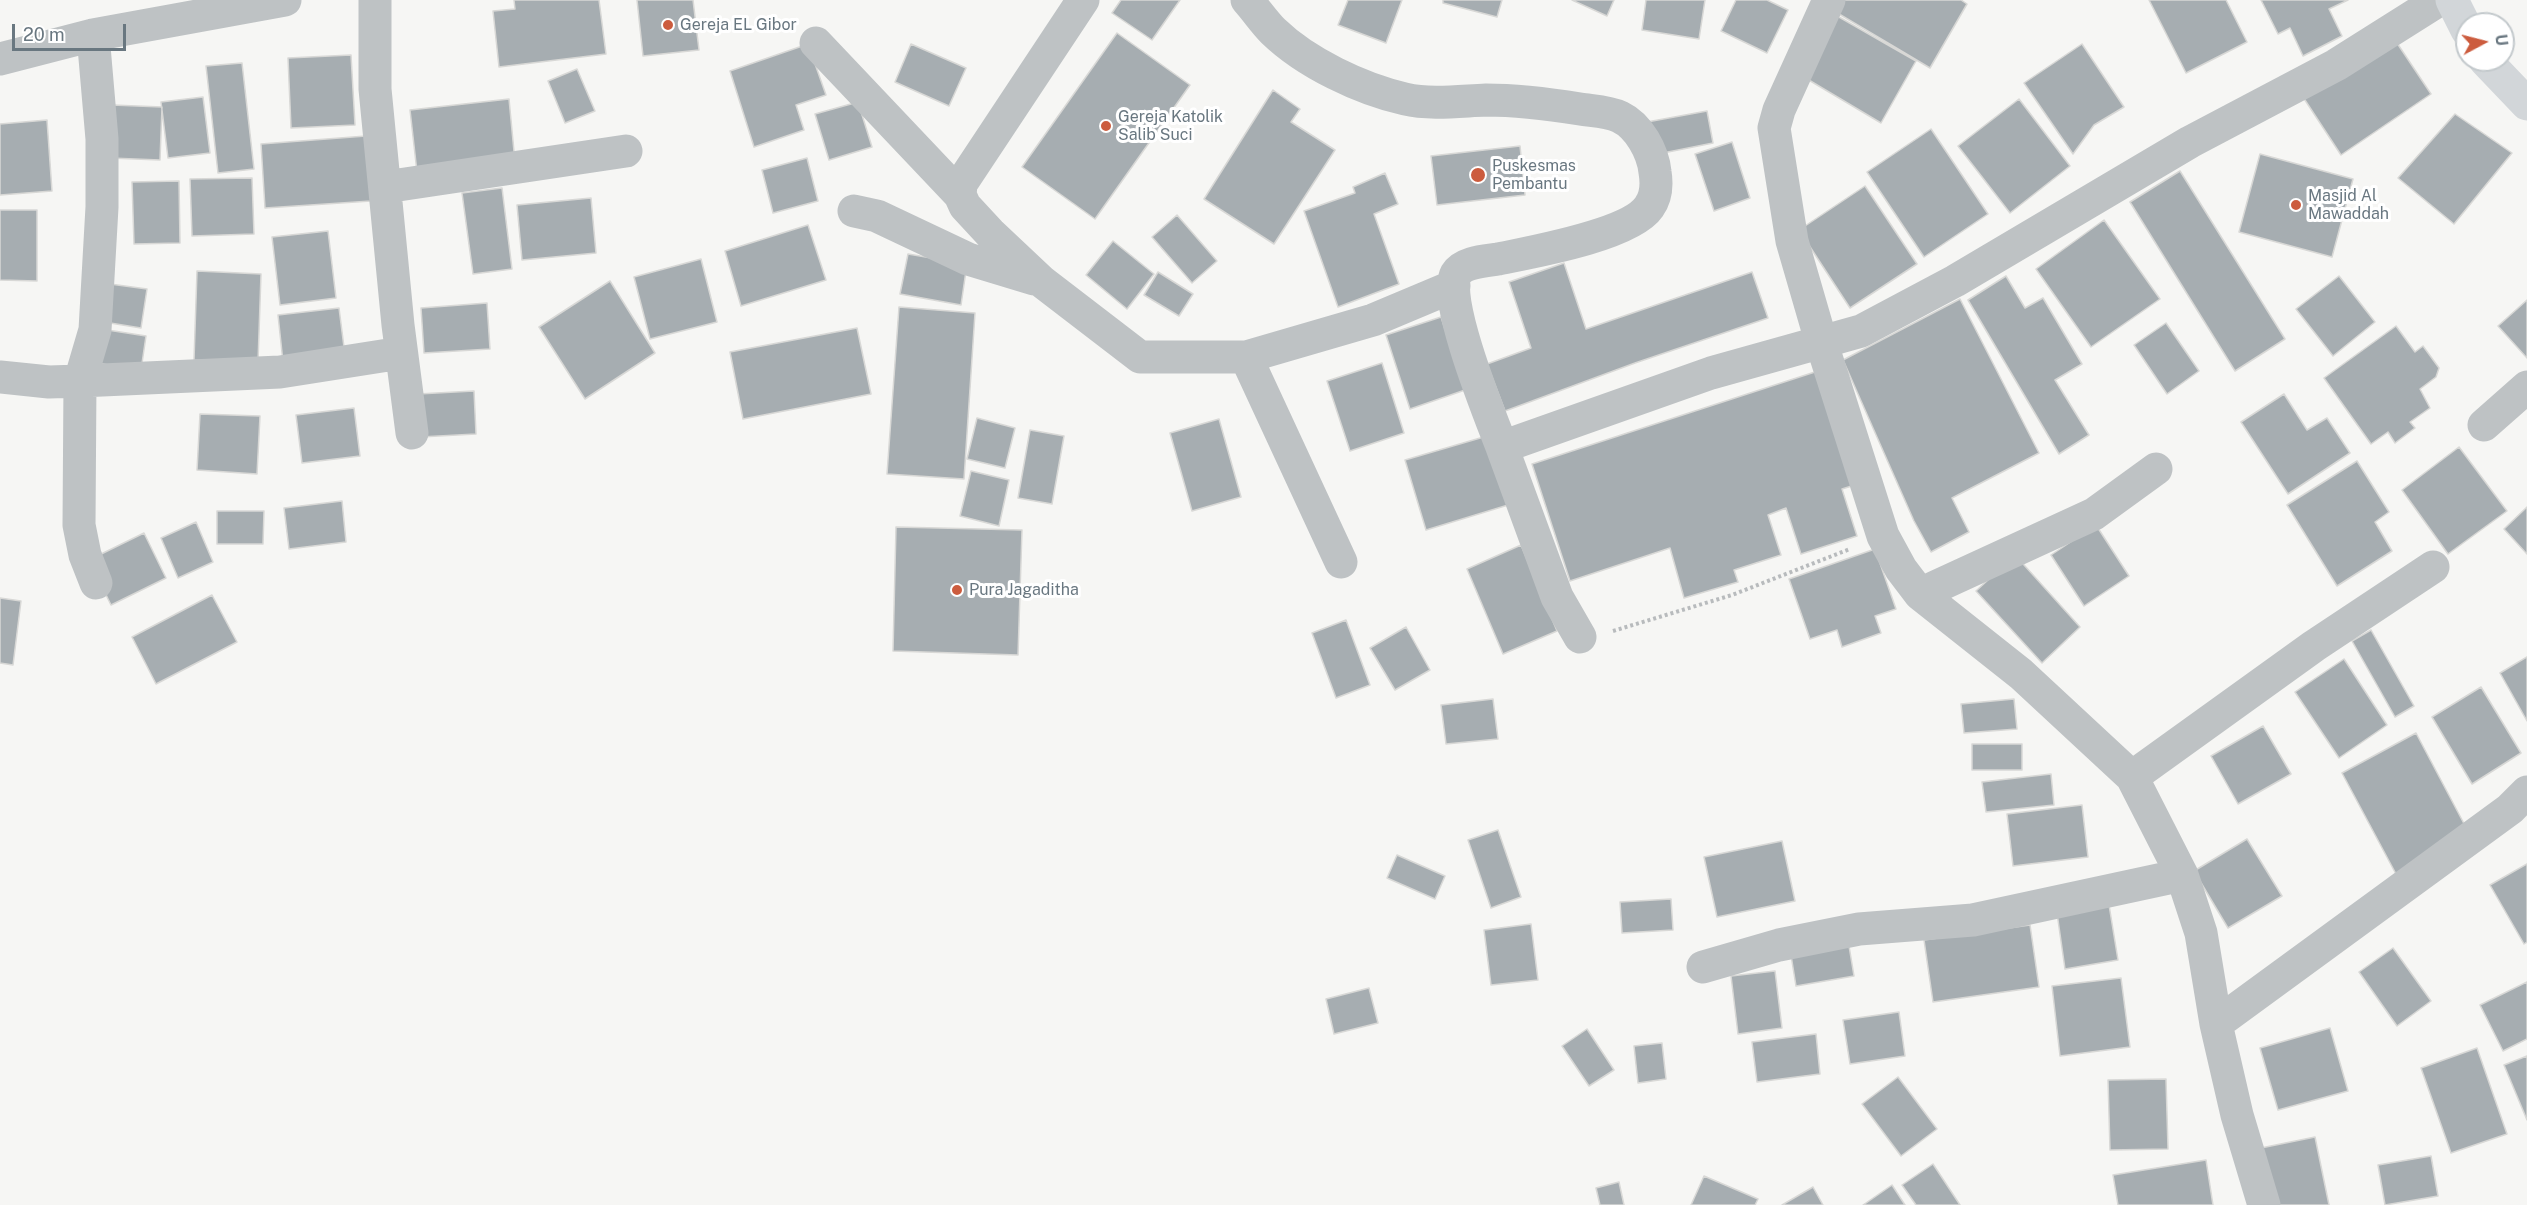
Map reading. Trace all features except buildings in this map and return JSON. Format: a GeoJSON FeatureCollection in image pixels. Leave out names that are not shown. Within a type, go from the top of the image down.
{"type":"FeatureCollection","features":[{"type":"Feature","properties":{"kind":"street"},"geometry":{"type":"LineString","coordinates":[[0,59],[93,35],[285,0]]}},
{"type":"Feature","properties":{"kind":"street"},"geometry":{"type":"LineString","coordinates":[[375,0],[375,89],[401,353],[412,433]]}},
{"type":"Feature","properties":{"kind":"street"},"geometry":{"type":"LineString","coordinates":[[960,195],[961,184],[1083,0]]}},
{"type":"Feature","properties":{"kind":"street"},"geometry":{"type":"LineString","coordinates":[[1247,0],[1274,32],[1342,78],[1408,100],[1523,101],[1604,112],[1622,117],[1640,134],[1652,155],[1656,195],[1648,208],[1635,219],[1588,238],[1463,267],[1456,274],[1454,286],[1468,354],[1557,597],[1580,638]]}},
{"type":"Feature","properties":{"kind":"street"},"geometry":{"type":"LineString","coordinates":[[1829,0],[1779,110],[1774,128],[1792,241],[1883,536],[1901,569],[1920,594],[2022,674],[2132,777],[2182,875],[2201,933],[2216,1024],[2237,1115],[2264,1205]]}},
{"type":"Feature","properties":{"kind":"street"},"geometry":{"type":"LineString","coordinates":[[1502,447],[1711,373],[1861,331],[1955,281],[2190,142],[2336,65],[2439,0]]}},
{"type":"Feature","properties":{"kind":"street"},"geometry":{"type":"LineString","coordinates":[[93,35],[102,139],[102,207],[95,330],[80,381],[79,525],[85,555],[96,583]]}},
{"type":"Feature","properties":{"kind":"street"},"geometry":{"type":"LineString","coordinates":[[816,43],[960,195],[965,206],[990,233],[1041,281],[1140,357],[1246,357],[1373,320],[1454,286]]}},
{"type":"Feature","properties":{"kind":"street"},"geometry":{"type":"LineString","coordinates":[[2496,72],[2527,104]]}},
{"type":"Feature","properties":{"kind":"street"},"geometry":{"type":"LineString","coordinates":[[385,187],[626,151]]}},
{"type":"Feature","properties":{"kind":"street"},"geometry":{"type":"LineString","coordinates":[[854,211],[878,216],[968,259],[1041,281]]}},
{"type":"Feature","properties":{"kind":"street"},"geometry":{"type":"LineString","coordinates":[[0,377],[49,382],[280,372],[401,353]]}},
{"type":"Feature","properties":{"kind":"street"},"geometry":{"type":"LineString","coordinates":[[1246,357],[1341,562]]}},
{"type":"Feature","properties":{"kind":"street"},"geometry":{"type":"LineString","coordinates":[[2484,425],[2527,387]]}},
{"type":"Feature","properties":{"kind":"street"},"geometry":{"type":"LineString","coordinates":[[1920,594],[2094,514],[2156,469]]}},
{"type":"Feature","properties":{"kind":"street"},"geometry":{"type":"LineString","coordinates":[[2132,777],[2314,646],[2433,567]]}},
{"type":"Feature","properties":{"kind":"street"},"geometry":{"type":"LineString","coordinates":[[2216,1024],[2510,809],[2527,792]]}},
{"type":"Feature","properties":{"kind":"street"},"geometry":{"type":"LineString","coordinates":[[1703,967],[1779,945],[1847,932],[1973,920],[2182,875]]}},
{"type":"Feature","properties":{"kind":"path"},"geometry":{"type":"LineString","coordinates":[[1580,638],[1599,635],[1732,595],[1883,536]]}},
{"type":"Feature","properties":{"kind":"place","name":"Gereja EL Gibor"},"geometry":{"type":"Point","coordinates":[668,25]}},
{"type":"Feature","properties":{"kind":"place","name":"Gereja Katolik Salib Suci"},"geometry":{"type":"Point","coordinates":[1106,126]}},
{"type":"Feature","properties":{"kind":"place","name":"Puskesmas Pembantu"},"geometry":{"type":"Point","coordinates":[1478,175]}},
{"type":"Feature","properties":{"kind":"place","name":"Masjid Al Mawaddah"},"geometry":{"type":"Point","coordinates":[2296,205]}},
{"type":"Feature","properties":{"kind":"place","name":"Pura Jagaditha"},"geometry":{"type":"Point","coordinates":[957,590]}}]}
